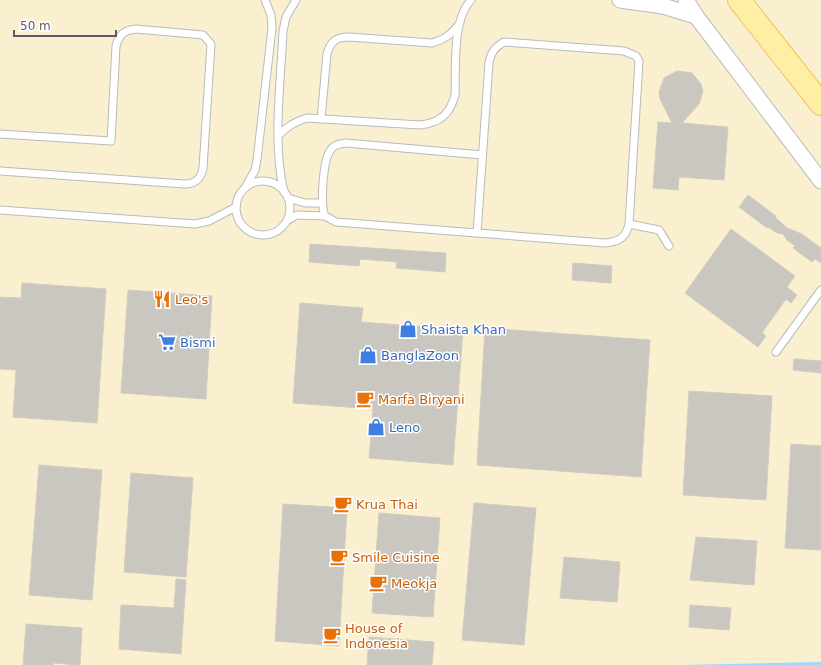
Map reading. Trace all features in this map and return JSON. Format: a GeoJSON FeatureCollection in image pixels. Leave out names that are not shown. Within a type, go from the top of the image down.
{"type":"FeatureCollection","features":[{"type":"Feature","properties":{"kind":"main road"},"geometry":{"type":"LineString","coordinates":[[739,0],[821,104]]}},
{"type":"Feature","properties":{"kind":"street"},"geometry":{"type":"LineString","coordinates":[[620,0],[663,6],[696,16]]}},
{"type":"Feature","properties":{"kind":"street"},"geometry":{"type":"LineString","coordinates":[[686,0],[696,16],[821,181]]}},
{"type":"Feature","properties":{"kind":"lane"},"geometry":{"type":"LineString","coordinates":[[265,0],[271,16],[272,28],[258,160],[250,180],[240,194],[236,207],[239,222],[250,232],[257,235],[271,234],[284,226],[288,220],[290,205],[279,171],[278,136],[283,31],[286,17],[296,0]]}},
{"type":"Feature","properties":{"kind":"lane"},"geometry":{"type":"LineString","coordinates":[[278,136],[296,121],[307,118],[420,125],[430,124],[440,120],[452,105],[455,95],[459,24],[463,12],[471,0]]}},
{"type":"Feature","properties":{"kind":"lane"},"geometry":{"type":"LineString","coordinates":[[321,119],[327,54],[329,47],[334,40],[341,37],[349,37],[432,43],[443,40],[452,33],[459,24]]}},
{"type":"Feature","properties":{"kind":"lane"},"geometry":{"type":"LineString","coordinates":[[0,134],[111,141],[116,46],[122,33],[136,29],[197,34],[208,38],[211,44],[203,168],[202,175],[197,181],[184,184],[0,171]]}},
{"type":"Feature","properties":{"kind":"lane"},"geometry":{"type":"LineString","coordinates":[[288,220],[297,215],[325,216],[336,222],[477,233],[609,242],[619,240],[624,236],[629,224],[640,67],[636,56],[631,52],[514,42],[504,42],[496,47],[491,54],[489,63],[477,233]]}},
{"type":"Feature","properties":{"kind":"lane"},"geometry":{"type":"LineString","coordinates":[[325,216],[322,204],[327,159],[333,147],[339,144],[346,143],[482,156]]}},
{"type":"Feature","properties":{"kind":"lane"},"geometry":{"type":"LineString","coordinates":[[245,188],[251,184],[265,182],[279,187],[286,195],[305,203],[322,204]]}},
{"type":"Feature","properties":{"kind":"lane"},"geometry":{"type":"LineString","coordinates":[[0,210],[194,224],[209,221],[236,207]]}},
{"type":"Feature","properties":{"kind":"lane"},"geometry":{"type":"LineString","coordinates":[[629,224],[659,230],[669,246]]}},
{"type":"Feature","properties":{"kind":"lane"},"geometry":{"type":"LineString","coordinates":[[776,352],[818,300],[821,290]]}},
{"type":"Feature","properties":{"kind":"sand"},"geometry":{"type":"Polygon","coordinates":[[[0,0],[821,0],[821,662],[681,665],[0,665],[0,0]]]}},
{"type":"Feature","properties":{"kind":"water"},"geometry":{"type":"Polygon","coordinates":[[[821,662],[821,665],[682,665],[821,662]]]}},
{"type":"Feature","properties":{"kind":"building"},"geometry":{"type":"Polygon","coordinates":[[[677,71],[692,73],[701,84],[703,91],[699,104],[682,123],[728,127],[724,180],[679,177],[678,190],[653,188],[658,122],[672,123],[660,99],[659,92],[664,78],[677,71]]]}},
{"type":"Feature","properties":{"kind":"building"},"geometry":{"type":"Polygon","coordinates":[[[748,195],[776,216],[775,217],[787,228],[802,234],[821,248],[821,263],[815,259],[812,262],[793,248],[795,246],[787,240],[783,234],[777,233],[768,227],[767,228],[739,207],[748,195]]]}},
{"type":"Feature","properties":{"kind":"building"},"geometry":{"type":"Polygon","coordinates":[[[731,229],[795,276],[787,287],[797,295],[791,303],[786,299],[762,333],[766,336],[758,347],[685,293],[731,229]]]}},
{"type":"Feature","properties":{"kind":"building"},"geometry":{"type":"Polygon","coordinates":[[[310,244],[446,253],[445,272],[396,268],[397,262],[360,259],[359,266],[309,262],[310,244]]]}},
{"type":"Feature","properties":{"kind":"building"},"geometry":{"type":"Polygon","coordinates":[[[573,263],[612,266],[611,283],[572,280],[573,263]]]}},
{"type":"Feature","properties":{"kind":"building"},"geometry":{"type":"Polygon","coordinates":[[[22,283],[106,289],[97,423],[13,417],[16,370],[0,369],[0,297],[21,298],[22,283]]]}},
{"type":"Feature","properties":{"kind":"building"},"geometry":{"type":"Polygon","coordinates":[[[128,290],[212,296],[206,399],[121,393],[128,290]]]}},
{"type":"Feature","properties":{"kind":"building"},"geometry":{"type":"Polygon","coordinates":[[[300,303],[363,308],[361,322],[463,330],[453,465],[369,458],[373,409],[293,403],[300,303]]]}},
{"type":"Feature","properties":{"kind":"building"},"geometry":{"type":"Polygon","coordinates":[[[485,328],[650,340],[641,477],[477,465],[485,328]]]}},
{"type":"Feature","properties":{"kind":"building"},"geometry":{"type":"Polygon","coordinates":[[[794,359],[821,361],[821,373],[793,370],[794,359]]]}},
{"type":"Feature","properties":{"kind":"building"},"geometry":{"type":"Polygon","coordinates":[[[689,391],[772,396],[766,500],[683,495],[689,391]]]}},
{"type":"Feature","properties":{"kind":"building"},"geometry":{"type":"Polygon","coordinates":[[[791,444],[821,446],[821,550],[785,548],[791,444]]]}},
{"type":"Feature","properties":{"kind":"building"},"geometry":{"type":"Polygon","coordinates":[[[39,465],[102,470],[92,600],[29,595],[39,465]]]}},
{"type":"Feature","properties":{"kind":"building"},"geometry":{"type":"Polygon","coordinates":[[[131,473],[193,478],[186,577],[124,572],[131,473]]]}},
{"type":"Feature","properties":{"kind":"building"},"geometry":{"type":"Polygon","coordinates":[[[474,503],[536,508],[524,645],[462,640],[474,503]]]}},
{"type":"Feature","properties":{"kind":"building"},"geometry":{"type":"Polygon","coordinates":[[[283,504],[347,508],[339,646],[275,641],[283,504]]]}},
{"type":"Feature","properties":{"kind":"building"},"geometry":{"type":"Polygon","coordinates":[[[379,513],[440,518],[433,617],[372,613],[379,513]]]}},
{"type":"Feature","properties":{"kind":"building"},"geometry":{"type":"Polygon","coordinates":[[[696,537],[757,541],[754,585],[690,580],[696,537]]]}},
{"type":"Feature","properties":{"kind":"building"},"geometry":{"type":"Polygon","coordinates":[[[564,557],[620,562],[617,602],[560,598],[564,557]]]}},
{"type":"Feature","properties":{"kind":"building"},"geometry":{"type":"Polygon","coordinates":[[[176,579],[186,580],[181,654],[119,649],[121,605],[174,608],[176,579]]]}},
{"type":"Feature","properties":{"kind":"building"},"geometry":{"type":"Polygon","coordinates":[[[690,605],[731,608],[729,630],[689,627],[690,605]]]}},
{"type":"Feature","properties":{"kind":"building"},"geometry":{"type":"Polygon","coordinates":[[[26,624],[82,628],[80,665],[53,663],[53,665],[23,665],[26,624]]]}},
{"type":"Feature","properties":{"kind":"building"},"geometry":{"type":"Polygon","coordinates":[[[369,637],[434,642],[432,665],[367,665],[369,637]]]}},
{"type":"Feature","properties":{"kind":"place","name":"Leo's"},"geometry":{"type":"Point","coordinates":[162,299]}},
{"type":"Feature","properties":{"kind":"place","name":"Shaista Khan"},"geometry":{"type":"Point","coordinates":[408,329]}},
{"type":"Feature","properties":{"kind":"place","name":"Bismi"},"geometry":{"type":"Point","coordinates":[167,342]}},
{"type":"Feature","properties":{"kind":"place","name":"BanglaZoon"},"geometry":{"type":"Point","coordinates":[368,355]}},
{"type":"Feature","properties":{"kind":"place","name":"Marfa Biryani"},"geometry":{"type":"Point","coordinates":[365,399]}},
{"type":"Feature","properties":{"kind":"place","name":"Leno"},"geometry":{"type":"Point","coordinates":[376,427]}},
{"type":"Feature","properties":{"kind":"place","name":"Krua Thai"},"geometry":{"type":"Point","coordinates":[343,504]}},
{"type":"Feature","properties":{"kind":"place","name":"Smile Cuisine"},"geometry":{"type":"Point","coordinates":[339,557]}},
{"type":"Feature","properties":{"kind":"place","name":"Meokja"},"geometry":{"type":"Point","coordinates":[378,583]}},
{"type":"Feature","properties":{"kind":"place","name":"House of Indonesia"},"geometry":{"type":"Point","coordinates":[332,635]}}]}
